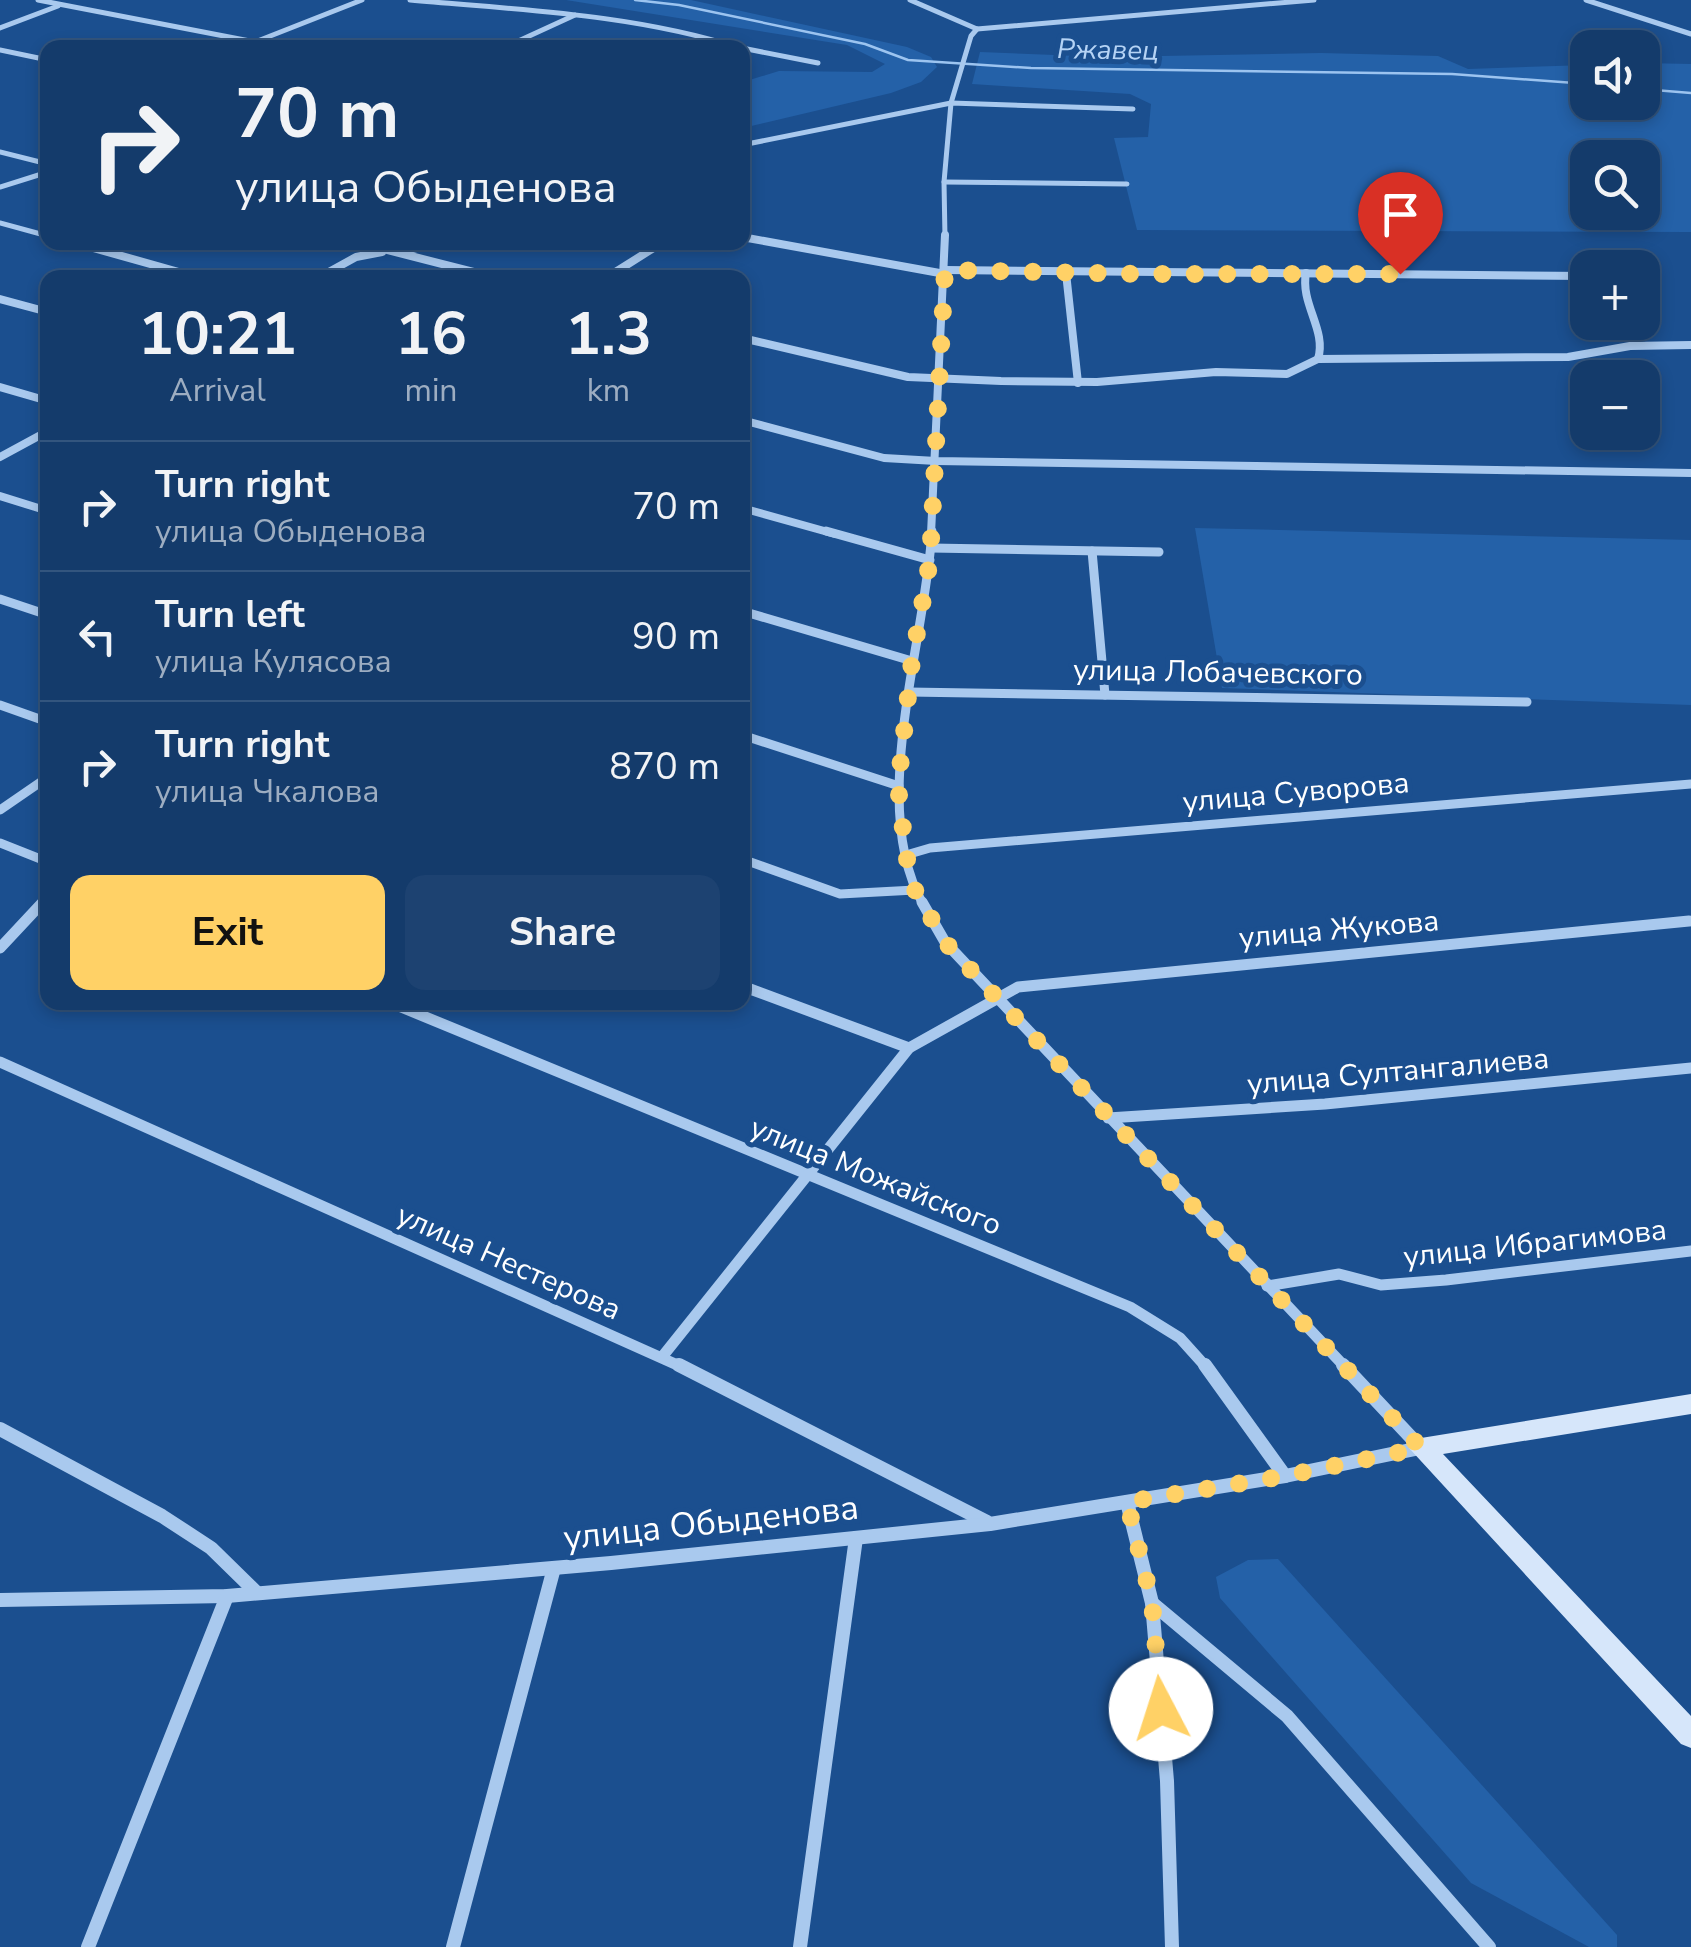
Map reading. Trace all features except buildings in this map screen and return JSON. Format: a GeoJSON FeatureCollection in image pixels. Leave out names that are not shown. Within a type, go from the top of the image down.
{"type":"FeatureCollection","features":[{"type":"Feature","properties":{"kind":"street"},"geometry":{"type":"LineString","coordinates":[[38,0],[64,2],[235,40]]}},
{"type":"Feature","properties":{"kind":"street"},"geometry":{"type":"LineString","coordinates":[[270,40],[362,0]]}},
{"type":"Feature","properties":{"kind":"street"},"geometry":{"type":"LineString","coordinates":[[410,0],[575,15],[692,32],[716,40]]}},
{"type":"Feature","properties":{"kind":"street"},"geometry":{"type":"LineString","coordinates":[[910,0],[977,29],[1314,0]]}},
{"type":"Feature","properties":{"kind":"street"},"geometry":{"type":"LineString","coordinates":[[1224,0],[1237,6]]}},
{"type":"Feature","properties":{"kind":"street"},"geometry":{"type":"LineString","coordinates":[[1586,0],[1691,34]]}},
{"type":"Feature","properties":{"kind":"street"},"geometry":{"type":"LineString","coordinates":[[0,28],[64,2]]}},
{"type":"Feature","properties":{"kind":"street"},"geometry":{"type":"LineString","coordinates":[[520,40],[575,15]]}},
{"type":"Feature","properties":{"kind":"street"},"geometry":{"type":"LineString","coordinates":[[977,29],[971,36],[950,103],[931,548],[912,661],[898,786],[906,855],[915,890],[945,942],[999,1001],[1691,1735]]}},
{"type":"Feature","properties":{"kind":"street"},"geometry":{"type":"LineString","coordinates":[[0,50],[40,58]]}},
{"type":"Feature","properties":{"kind":"street"},"geometry":{"type":"LineString","coordinates":[[750,50],[818,63]]}},
{"type":"Feature","properties":{"kind":"street"},"geometry":{"type":"LineString","coordinates":[[750,143],[950,103],[1133,109]]}},
{"type":"Feature","properties":{"kind":"street"},"geometry":{"type":"LineString","coordinates":[[0,152],[40,165]]}},
{"type":"Feature","properties":{"kind":"street"},"geometry":{"type":"LineString","coordinates":[[0,187],[40,171]]}},
{"type":"Feature","properties":{"kind":"street"},"geometry":{"type":"LineString","coordinates":[[944,182],[1127,184]]}},
{"type":"Feature","properties":{"kind":"street"},"geometry":{"type":"LineString","coordinates":[[0,223],[40,234]]}},
{"type":"Feature","properties":{"kind":"street"},"geometry":{"type":"LineString","coordinates":[[750,239],[945,272],[1570,276]]}},
{"type":"Feature","properties":{"kind":"street"},"geometry":{"type":"LineString","coordinates":[[100,250],[172,270]]}},
{"type":"Feature","properties":{"kind":"street"},"geometry":{"type":"LineString","coordinates":[[387,250],[466,270]]}},
{"type":"Feature","properties":{"kind":"street"},"geometry":{"type":"LineString","coordinates":[[333,270],[364,254],[404,250]]}},
{"type":"Feature","properties":{"kind":"street"},"geometry":{"type":"LineString","coordinates":[[619,270],[650,250]]}},
{"type":"Feature","properties":{"kind":"street"},"geometry":{"type":"LineString","coordinates":[[1066,273],[1078,382]]}},
{"type":"Feature","properties":{"kind":"street"},"geometry":{"type":"LineString","coordinates":[[1306,273],[1305,298],[1322,346],[1318,359]]}},
{"type":"Feature","properties":{"kind":"street"},"geometry":{"type":"LineString","coordinates":[[0,299],[40,310]]}},
{"type":"Feature","properties":{"kind":"street"},"geometry":{"type":"LineString","coordinates":[[750,340],[908,377],[1078,382],[1216,372],[1286,374],[1318,359],[1568,358],[1630,346],[1691,345]]}},
{"type":"Feature","properties":{"kind":"street"},"geometry":{"type":"LineString","coordinates":[[0,387],[40,399]]}},
{"type":"Feature","properties":{"kind":"street"},"geometry":{"type":"LineString","coordinates":[[750,422],[884,458],[936,461],[1691,472]]}},
{"type":"Feature","properties":{"kind":"street"},"geometry":{"type":"LineString","coordinates":[[0,457],[40,435]]}},
{"type":"Feature","properties":{"kind":"street"},"geometry":{"type":"LineString","coordinates":[[0,496],[40,508]]}},
{"type":"Feature","properties":{"kind":"street"},"geometry":{"type":"LineString","coordinates":[[750,510],[930,560]]}},
{"type":"Feature","properties":{"kind":"street"},"geometry":{"type":"LineString","coordinates":[[931,548],[1159,552]]}},
{"type":"Feature","properties":{"kind":"street"},"geometry":{"type":"LineString","coordinates":[[1092,551],[1104,695]]}},
{"type":"Feature","properties":{"kind":"street"},"geometry":{"type":"LineString","coordinates":[[0,599],[40,613]]}},
{"type":"Feature","properties":{"kind":"street"},"geometry":{"type":"LineString","coordinates":[[750,612],[912,661]]}},
{"type":"Feature","properties":{"kind":"street","name":"улица Лобачевского"},"geometry":{"type":"LineString","coordinates":[[909,692],[1527,702]]}},
{"type":"Feature","properties":{"kind":"street"},"geometry":{"type":"LineString","coordinates":[[0,704],[40,719]]}},
{"type":"Feature","properties":{"kind":"street"},"geometry":{"type":"LineString","coordinates":[[750,738],[898,786]]}},
{"type":"Feature","properties":{"kind":"street"},"geometry":{"type":"LineString","coordinates":[[0,810],[40,782]]}},
{"type":"Feature","properties":{"kind":"street","name":"улица Суворова"},"geometry":{"type":"LineString","coordinates":[[906,855],[930,848],[1691,784]]}},
{"type":"Feature","properties":{"kind":"street"},"geometry":{"type":"LineString","coordinates":[[0,842],[40,859]]}},
{"type":"Feature","properties":{"kind":"street"},"geometry":{"type":"LineString","coordinates":[[750,862],[840,894],[915,890]]}},
{"type":"Feature","properties":{"kind":"street"},"geometry":{"type":"LineString","coordinates":[[0,948],[40,906]]}},
{"type":"Feature","properties":{"kind":"street","name":"улица Жукова"},"geometry":{"type":"LineString","coordinates":[[909,1048],[1018,987],[1041,982],[1688,921]]}},
{"type":"Feature","properties":{"kind":"street"},"geometry":{"type":"LineString","coordinates":[[662,1357],[909,1048],[750,989]]}},
{"type":"Feature","properties":{"kind":"street","name":"улица Можайского"},"geometry":{"type":"LineString","coordinates":[[407,1010],[1130,1306],[1180,1338],[1214,1376],[1285,1476]]}},
{"type":"Feature","properties":{"kind":"street","name":"улица Нестерова"},"geometry":{"type":"LineString","coordinates":[[0,1062],[662,1357],[990,1524]]}},
{"type":"Feature","properties":{"kind":"street","name":"улица Султангалиева"},"geometry":{"type":"LineString","coordinates":[[1108,1118],[1325,1104],[1691,1068]]}},
{"type":"Feature","properties":{"kind":"street","name":"улица Ибрагимова"},"geometry":{"type":"LineString","coordinates":[[1266,1286],[1339,1274],[1380,1285],[1446,1280],[1691,1252]]}},
{"type":"Feature","properties":{"kind":"street"},"geometry":{"type":"LineString","coordinates":[[1421,1448],[1691,1404]]}},
{"type":"Feature","properties":{"kind":"street"},"geometry":{"type":"LineString","coordinates":[[0,1429],[162,1516],[210,1548],[258,1593]]}},
{"type":"Feature","properties":{"kind":"street","name":"улица Обыденова"},"geometry":{"type":"LineString","coordinates":[[0,1600],[227,1596],[990,1524],[1285,1476],[1421,1448]]}},
{"type":"Feature","properties":{"kind":"street"},"geometry":{"type":"LineString","coordinates":[[1127,1502],[1152,1602],[1168,1780],[1172,1947]]}},
{"type":"Feature","properties":{"kind":"street"},"geometry":{"type":"LineString","coordinates":[[800,1947],[856,1538]]}},
{"type":"Feature","properties":{"kind":"street"},"geometry":{"type":"LineString","coordinates":[[454,1947],[554,1568]]}},
{"type":"Feature","properties":{"kind":"street"},"geometry":{"type":"LineString","coordinates":[[88,1947],[227,1596]]}},
{"type":"Feature","properties":{"kind":"street"},"geometry":{"type":"LineString","coordinates":[[1152,1602],[1287,1716],[1489,1947]]}},
{"type":"Feature","properties":{"kind":"shaded area"},"geometry":{"type":"Polygon","coordinates":[[[566,0],[691,0],[907,47],[931,57],[937,67],[921,82],[891,93],[750,126],[750,80],[779,71],[872,72],[885,64],[847,45],[566,0]]]}},
{"type":"Feature","properties":{"kind":"shaded area"},"geometry":{"type":"Polygon","coordinates":[[[980,52],[1106,57],[1321,53],[1438,56],[1468,69],[1570,66],[1570,120],[1660,120],[1660,63],[1691,64],[1691,232],[1137,230],[1114,138],[1148,137],[1151,104],[1130,94],[972,84],[980,52]]]}},
{"type":"Feature","properties":{"kind":"shaded area"},"geometry":{"type":"Polygon","coordinates":[[[1195,528],[1691,540],[1691,705],[1222,688],[1195,528]]]}},
{"type":"Feature","properties":{"kind":"shaded area"},"geometry":{"type":"Polygon","coordinates":[[[1278,1559],[1617,1935],[1617,1947],[1589,1947],[1471,1883],[1220,1598],[1216,1577],[1248,1560],[1278,1559]]]}},
{"type":"Feature","properties":{"kind":"waterway","name":"Ржавец"},"geometry":{"type":"LineString","coordinates":[[635,0],[679,5],[865,44],[908,60],[1031,68],[1452,74],[1570,83]]}},
{"type":"Feature","properties":{"kind":"waterway","name":"Ржавец"},"geometry":{"type":"LineString","coordinates":[[1660,90],[1691,93]]}},
{"type":"Feature","properties":{"kind":"route"},"geometry":{"type":"LineString","coordinates":[[1161,1709],[1152,1602],[1127,1502],[1421,1448],[945,942],[915,890],[906,855],[898,786],[912,661],[930,560],[945,270],[1400,274]]}}]}
